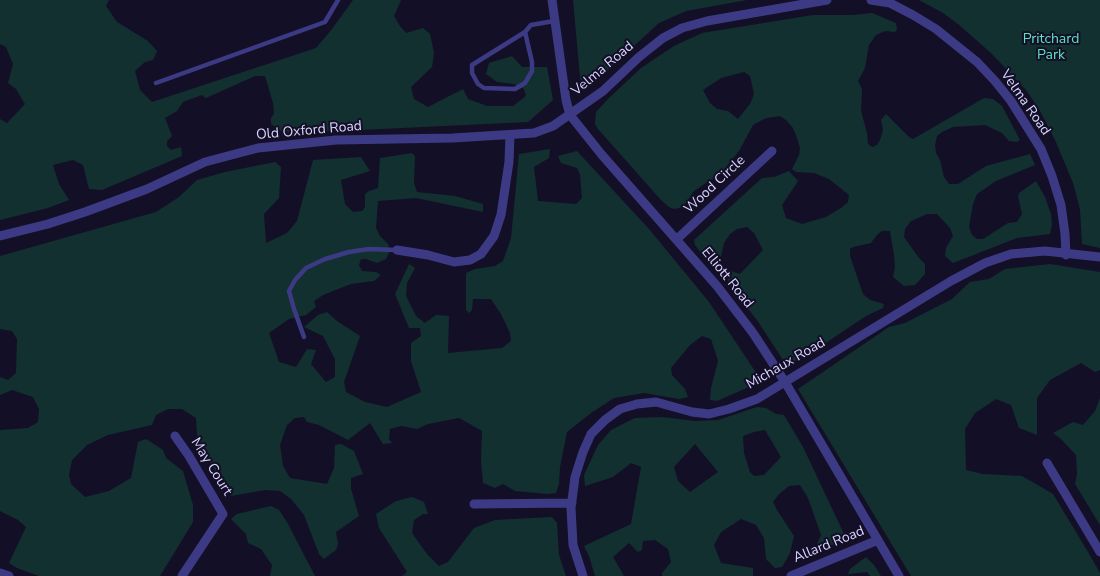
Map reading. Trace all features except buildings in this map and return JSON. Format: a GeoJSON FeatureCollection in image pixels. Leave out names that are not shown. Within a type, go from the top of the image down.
{"type":"FeatureCollection","features":[{"type":"Feature","properties":{"kind":"street","name":"Elliott Road"},"geometry":{"type":"LineString","coordinates":[[552,0],[566,100],[570,114],[602,155],[717,286],[753,333],[785,382],[899,576]]}},
{"type":"Feature","properties":{"kind":"street","name":"Velma Road"},"geometry":{"type":"LineString","coordinates":[[570,114],[603,91],[638,57],[682,28],[707,20],[826,0]]}},
{"type":"Feature","properties":{"kind":"street","name":"Velma Road"},"geometry":{"type":"LineString","coordinates":[[871,0],[890,3],[936,29],[977,62],[995,81],[1041,149],[1061,205],[1066,254]]}},
{"type":"Feature","properties":{"kind":"street","name":"Old Oxford Road"},"geometry":{"type":"LineString","coordinates":[[0,236],[85,212],[147,189],[205,162],[258,148],[336,140],[524,135],[544,130],[570,114]]}},
{"type":"Feature","properties":{"kind":"street"},"geometry":{"type":"LineString","coordinates":[[397,250],[454,262],[470,260],[481,254],[494,236],[501,215],[509,162],[510,135]]}},
{"type":"Feature","properties":{"kind":"street","name":"Wood Circle"},"geometry":{"type":"LineString","coordinates":[[677,239],[772,151]]}},
{"type":"Feature","properties":{"kind":"street","name":"Michaux Road"},"geometry":{"type":"LineString","coordinates":[[583,576],[573,545],[572,503],[575,477],[591,434],[620,409],[656,402],[692,412],[709,414],[757,399],[951,281],[985,263],[1011,254],[1045,251],[1100,257]]}},
{"type":"Feature","properties":{"kind":"street","name":"May Court"},"geometry":{"type":"LineString","coordinates":[[175,436],[201,474],[224,514],[182,576]]}},
{"type":"Feature","properties":{"kind":"street"},"geometry":{"type":"LineString","coordinates":[[1047,463],[1100,552]]}},
{"type":"Feature","properties":{"kind":"street"},"geometry":{"type":"LineString","coordinates":[[474,504],[572,503]]}},
{"type":"Feature","properties":{"kind":"street","name":"Allard Road"},"geometry":{"type":"LineString","coordinates":[[791,576],[878,540]]}},
{"type":"Feature","properties":{"kind":"street"},"geometry":{"type":"LineString","coordinates":[[0,573],[9,576]]}},
{"type":"Feature","properties":{"kind":"lane"},"geometry":{"type":"LineString","coordinates":[[156,83],[325,22],[338,0]]}},
{"type":"Feature","properties":{"kind":"lane"},"geometry":{"type":"LineString","coordinates":[[524,32],[532,62],[532,71],[525,84],[516,89],[484,88],[478,84],[472,73],[472,65],[524,32],[531,25],[554,21]]}},
{"type":"Feature","properties":{"kind":"lane"},"geometry":{"type":"LineString","coordinates":[[304,337],[289,291],[295,280],[306,268],[324,259],[349,252],[369,249],[397,250]]}},
{"type":"Feature","properties":{"kind":"green space"},"geometry":{"type":"Polygon","coordinates":[[[0,0],[109,0],[106,6],[117,22],[148,41],[157,51],[153,60],[145,62],[135,71],[140,90],[152,102],[316,48],[353,0],[401,0],[394,16],[400,26],[406,33],[423,28],[430,34],[434,53],[432,67],[411,87],[414,99],[428,107],[463,89],[468,99],[487,106],[513,106],[526,96],[524,89],[514,84],[497,82],[486,74],[489,63],[512,56],[522,67],[547,67],[553,100],[528,122],[296,133],[281,131],[271,124],[271,118],[274,114],[273,103],[265,76],[255,76],[206,98],[202,95],[183,102],[177,111],[165,118],[172,136],[167,141],[167,146],[171,150],[181,147],[182,156],[102,190],[89,189],[83,165],[73,160],[53,165],[59,184],[69,200],[48,208],[0,220],[0,119],[7,123],[25,104],[16,89],[8,83],[13,64],[6,47],[0,44],[0,0]]]}},
{"type":"Feature","properties":{"kind":"green space"},"geometry":{"type":"Polygon","coordinates":[[[573,0],[747,0],[686,11],[659,23],[586,90],[581,88],[573,0]]]}},
{"type":"Feature","properties":{"kind":"green space","name":"Pritchard Park"},"geometry":{"type":"Polygon","coordinates":[[[919,0],[1100,0],[1100,248],[1082,244],[1080,209],[1073,183],[1056,142],[1039,109],[1026,90],[991,53],[958,24],[943,13],[919,0]]]}},
{"type":"Feature","properties":{"kind":"green space"},"geometry":{"type":"Polygon","coordinates":[[[872,13],[896,23],[897,29],[895,32],[885,31],[876,35],[869,45],[865,68],[858,81],[862,89],[861,111],[868,144],[872,147],[877,145],[880,140],[883,130],[881,120],[886,114],[913,139],[984,98],[993,99],[1002,106],[1020,140],[1017,142],[1009,141],[1002,133],[985,125],[953,127],[942,132],[937,136],[935,145],[944,177],[949,184],[958,184],[986,166],[1030,154],[1035,165],[996,181],[977,194],[973,204],[969,227],[972,235],[977,239],[983,239],[1008,223],[1017,222],[1022,214],[1019,193],[1036,181],[1045,197],[1051,214],[1052,224],[1050,234],[1017,238],[953,263],[945,256],[946,248],[953,236],[950,228],[937,214],[927,214],[911,221],[905,229],[904,237],[925,264],[925,274],[915,285],[904,286],[893,277],[895,267],[890,231],[882,231],[871,243],[850,249],[850,256],[863,294],[870,300],[884,304],[883,308],[866,316],[803,358],[789,363],[783,360],[757,320],[731,288],[727,277],[731,271],[740,274],[763,250],[754,233],[747,227],[737,229],[730,234],[724,243],[721,256],[714,261],[706,259],[695,245],[694,240],[762,178],[774,177],[789,171],[798,181],[782,205],[786,218],[802,224],[826,217],[841,208],[848,202],[849,195],[829,179],[814,173],[796,172],[792,169],[799,155],[800,148],[793,128],[780,116],[766,118],[753,125],[739,151],[721,173],[694,191],[683,207],[674,209],[661,200],[598,129],[595,124],[596,112],[641,68],[674,46],[702,33],[813,15],[872,13]],[[744,72],[721,78],[703,90],[710,103],[717,109],[728,111],[738,119],[750,104],[754,94],[750,76],[744,72]]]}},
{"type":"Feature","properties":{"kind":"green space"},"geometry":{"type":"Polygon","coordinates":[[[550,149],[549,158],[534,167],[538,201],[576,204],[582,198],[580,174],[577,168],[561,163],[558,156],[577,151],[649,229],[709,302],[759,377],[758,383],[717,401],[710,400],[718,361],[711,339],[702,336],[690,345],[671,368],[672,375],[685,389],[688,397],[679,399],[644,393],[614,398],[591,413],[567,432],[560,467],[559,484],[556,493],[547,494],[515,491],[503,484],[495,488],[483,483],[481,460],[482,431],[459,418],[428,424],[417,429],[401,426],[390,429],[389,439],[392,443],[383,444],[370,423],[348,440],[319,425],[307,422],[304,417],[295,418],[287,425],[280,445],[283,466],[290,478],[327,484],[334,468],[335,445],[341,444],[354,451],[363,474],[351,478],[351,489],[359,516],[336,532],[338,544],[336,550],[324,559],[319,554],[304,515],[291,499],[280,491],[265,490],[231,496],[203,451],[197,434],[196,418],[182,409],[168,409],[156,415],[152,425],[108,435],[87,445],[72,460],[69,475],[71,484],[85,497],[109,491],[131,478],[138,442],[146,439],[163,450],[166,458],[183,471],[193,505],[193,522],[160,576],[39,576],[9,563],[26,527],[18,520],[0,511],[0,430],[28,428],[38,422],[39,409],[33,397],[12,390],[0,395],[0,377],[8,380],[16,373],[17,339],[12,331],[0,329],[0,256],[156,212],[179,197],[197,180],[275,162],[281,167],[279,198],[264,214],[266,243],[287,233],[297,221],[313,160],[361,157],[370,171],[341,180],[345,204],[353,212],[362,211],[365,207],[365,194],[378,188],[380,158],[412,153],[415,156],[414,183],[417,192],[455,196],[483,204],[483,212],[416,198],[378,201],[376,228],[380,236],[388,244],[390,251],[386,259],[377,263],[361,259],[359,265],[362,271],[376,272],[381,275],[374,281],[351,284],[323,295],[314,301],[316,307],[306,315],[289,319],[269,333],[279,362],[296,367],[307,349],[316,350],[311,364],[326,382],[335,377],[335,359],[323,336],[304,327],[318,315],[327,312],[360,336],[344,382],[346,392],[365,402],[387,407],[421,392],[411,361],[411,343],[421,336],[420,328],[409,328],[395,294],[409,264],[415,268],[407,283],[406,296],[416,316],[425,323],[436,315],[449,316],[448,353],[502,348],[511,341],[510,333],[501,314],[491,299],[473,299],[472,310],[469,313],[466,310],[466,273],[475,269],[495,266],[503,261],[511,238],[519,154],[550,149]]]}},
{"type":"Feature","properties":{"kind":"green space"},"geometry":{"type":"Polygon","coordinates":[[[1050,264],[1100,272],[1100,370],[1095,372],[1081,363],[1050,380],[1037,398],[1037,435],[1019,428],[1011,405],[996,399],[975,413],[965,429],[966,470],[983,474],[1022,476],[1053,494],[1088,552],[1100,576],[911,576],[798,389],[889,327],[905,323],[952,299],[970,282],[989,279],[1005,269],[1050,264]]]}},
{"type":"Feature","properties":{"kind":"green space"},"geometry":{"type":"Polygon","coordinates":[[[1100,398],[1100,525],[1075,484],[1077,474],[1076,455],[1053,433],[1073,422],[1083,425],[1095,411],[1100,398]]]}},
{"type":"Feature","properties":{"kind":"green space"},"geometry":{"type":"Polygon","coordinates":[[[757,407],[766,408],[776,414],[784,415],[803,447],[844,534],[838,542],[821,551],[816,546],[821,535],[808,498],[800,485],[789,486],[773,502],[794,536],[790,553],[782,567],[775,568],[766,559],[764,538],[756,525],[741,519],[721,532],[714,545],[721,563],[753,568],[753,576],[662,576],[662,573],[671,562],[668,549],[655,540],[643,541],[642,550],[638,552],[629,543],[613,557],[624,576],[595,576],[584,546],[631,524],[641,467],[631,463],[613,477],[585,486],[584,475],[598,445],[611,430],[635,418],[662,417],[695,421],[718,420],[757,407]],[[765,430],[743,436],[744,453],[750,472],[754,476],[764,475],[781,457],[765,430]],[[695,444],[674,467],[678,481],[690,492],[718,472],[695,444]]]}},
{"type":"Feature","properties":{"kind":"green space"},"geometry":{"type":"Polygon","coordinates":[[[412,497],[424,502],[428,514],[423,514],[414,520],[412,533],[427,554],[439,566],[448,562],[474,528],[495,520],[552,517],[557,523],[559,555],[566,576],[402,576],[407,572],[379,528],[376,514],[396,501],[412,497]]]}},
{"type":"Feature","properties":{"kind":"green space"},"geometry":{"type":"Polygon","coordinates":[[[271,506],[279,510],[287,522],[315,576],[270,576],[272,565],[261,549],[248,543],[246,534],[231,519],[237,514],[271,506]]]}},
{"type":"Feature","properties":{"kind":"green space"},"geometry":{"type":"Polygon","coordinates":[[[866,557],[881,576],[870,576],[867,572],[848,574],[850,569],[866,557]]]}}]}
